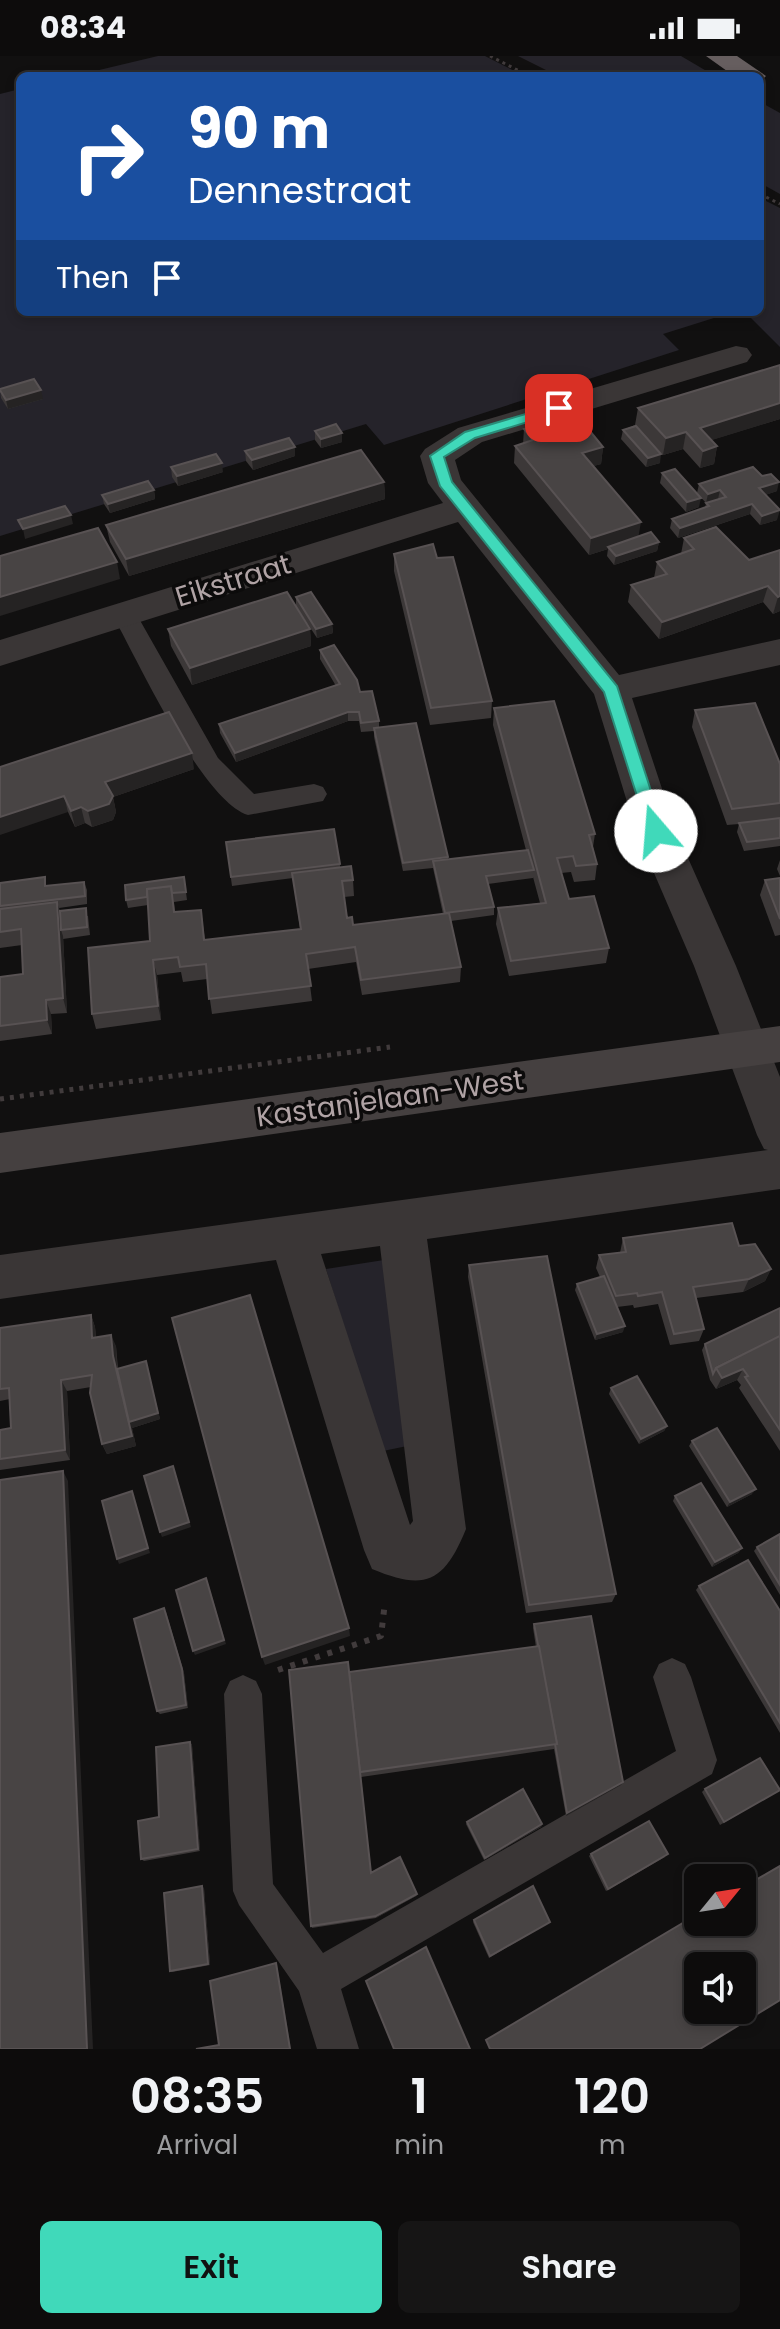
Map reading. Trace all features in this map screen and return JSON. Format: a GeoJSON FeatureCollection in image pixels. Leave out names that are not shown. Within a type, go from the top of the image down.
{"type":"FeatureCollection","features":[{"type":"Feature","properties":{"kind":"highway"},"geometry":{"type":"LineString","coordinates":[[719,56],[746,72]]}},
{"type":"Feature","properties":{"kind":"main road","name":"Kastanjelaan-West"},"geometry":{"type":"LineString","coordinates":[[0,1153],[762,1046]]}},
{"type":"Feature","properties":{"kind":"street"},"geometry":{"type":"LineString","coordinates":[[736,355],[470,435],[437,456],[445,483],[611,690],[656,831],[715,966],[762,1046],[780,1135]]}},
{"type":"Feature","properties":{"kind":"street","name":"Eikstraat"},"geometry":{"type":"LineString","coordinates":[[0,653],[466,508]]}},
{"type":"Feature","properties":{"kind":"street"},"geometry":{"type":"LineString","coordinates":[[611,690],[780,652]]}},
{"type":"Feature","properties":{"kind":"street"},"geometry":{"type":"LineString","coordinates":[[0,1277],[780,1169]]}},
{"type":"Feature","properties":{"kind":"street"},"geometry":{"type":"LineString","coordinates":[[292,1236],[391,1550],[419,1556],[440,1529],[401,1220]]}},
{"type":"Feature","properties":{"kind":"lane"},"geometry":{"type":"LineString","coordinates":[[124,614],[209,765],[248,805],[314,794]]}},
{"type":"Feature","properties":{"kind":"lane"},"geometry":{"type":"LineString","coordinates":[[317,1980],[698,1760],[672,1677]]}},
{"type":"Feature","properties":{"kind":"lane"},"geometry":{"type":"LineString","coordinates":[[243,1694],[253,1891],[317,1980],[338,2049]]}},
{"type":"Feature","properties":{"kind":"path"},"geometry":{"type":"LineString","coordinates":[[490,56],[521,72]]}},
{"type":"Feature","properties":{"kind":"path"},"geometry":{"type":"LineString","coordinates":[[243,1694],[282,1667],[381,1636],[391,1550]]}},
{"type":"Feature","properties":{"kind":"shaded area"},"geometry":{"type":"Polygon","coordinates":[[[158,56],[485,56],[516,72],[91,72],[158,56]]]}},
{"type":"Feature","properties":{"kind":"shaded area"},"geometry":{"type":"Polygon","coordinates":[[[518,56],[681,56],[708,72],[550,72],[518,56]]]}},
{"type":"Feature","properties":{"kind":"shaded area"},"geometry":{"type":"Polygon","coordinates":[[[16,90],[16,316],[720,316],[663,334],[679,350],[384,445],[366,424],[0,536],[0,94],[16,90]]]}},
{"type":"Feature","properties":{"kind":"shaded area"},"geometry":{"type":"Polygon","coordinates":[[[764,104],[780,113],[780,194],[764,185],[764,104]]]}},
{"type":"Feature","properties":{"kind":"shaded area"},"geometry":{"type":"Polygon","coordinates":[[[764,200],[780,208],[780,347],[749,316],[764,316],[764,200]]]}},
{"type":"Feature","properties":{"kind":"shaded area"},"geometry":{"type":"Polygon","coordinates":[[[384,1260],[412,1445],[383,1451],[326,1269],[384,1260]]]}},
{"type":"Feature","properties":{"kind":"building"},"geometry":{"type":"Polygon","coordinates":[[[780,365],[780,403],[700,428],[717,446],[703,451],[686,432],[666,438],[638,408],[780,365]]]}},
{"type":"Feature","properties":{"kind":"building"},"geometry":{"type":"Polygon","coordinates":[[[34,379],[41,390],[6,400],[0,390],[0,389],[34,379]]]}},
{"type":"Feature","properties":{"kind":"building"},"geometry":{"type":"Polygon","coordinates":[[[561,418],[571,429],[585,425],[603,447],[582,453],[641,522],[591,538],[515,446],[533,440],[524,429],[561,418]]]}},
{"type":"Feature","properties":{"kind":"building"},"geometry":{"type":"Polygon","coordinates":[[[336,424],[342,433],[321,439],[315,431],[336,424]]]}},
{"type":"Feature","properties":{"kind":"building"},"geometry":{"type":"Polygon","coordinates":[[[636,426],[661,454],[648,458],[623,430],[636,426]]]}},
{"type":"Feature","properties":{"kind":"building"},"geometry":{"type":"Polygon","coordinates":[[[289,438],[295,447],[252,460],[245,451],[289,438]]]}},
{"type":"Feature","properties":{"kind":"building"},"geometry":{"type":"Polygon","coordinates":[[[361,450],[384,482],[126,559],[106,525],[361,450]]]}},
{"type":"Feature","properties":{"kind":"building"},"geometry":{"type":"Polygon","coordinates":[[[216,454],[222,463],[177,476],[171,467],[216,454]]]}},
{"type":"Feature","properties":{"kind":"building"},"geometry":{"type":"Polygon","coordinates":[[[753,467],[762,476],[771,474],[779,482],[759,488],[780,510],[762,516],[752,504],[680,528],[672,519],[726,497],[720,490],[708,494],[699,484],[753,467]]]}},
{"type":"Feature","properties":{"kind":"building"},"geometry":{"type":"Polygon","coordinates":[[[675,469],[701,498],[687,502],[662,473],[675,469]]]}},
{"type":"Feature","properties":{"kind":"building"},"geometry":{"type":"Polygon","coordinates":[[[148,481],[154,490],[108,504],[102,495],[148,481]]]}},
{"type":"Feature","properties":{"kind":"building"},"geometry":{"type":"Polygon","coordinates":[[[65,506],[71,515],[23,529],[18,520],[65,506]]]}},
{"type":"Feature","properties":{"kind":"building"},"geometry":{"type":"Polygon","coordinates":[[[716,527],[749,560],[780,550],[780,596],[768,586],[662,622],[631,585],[667,574],[657,562],[694,549],[684,538],[716,527]]]}},
{"type":"Feature","properties":{"kind":"building"},"geometry":{"type":"Polygon","coordinates":[[[98,528],[117,562],[0,597],[0,556],[98,528]]]}},
{"type":"Feature","properties":{"kind":"building"},"geometry":{"type":"Polygon","coordinates":[[[651,532],[659,542],[616,556],[608,547],[651,532]]]}},
{"type":"Feature","properties":{"kind":"building"},"geometry":{"type":"Polygon","coordinates":[[[433,544],[437,558],[453,557],[492,701],[431,708],[394,554],[433,544]]]}},
{"type":"Feature","properties":{"kind":"building"},"geometry":{"type":"Polygon","coordinates":[[[287,592],[310,629],[190,668],[168,629],[287,592]]]}},
{"type":"Feature","properties":{"kind":"building"},"geometry":{"type":"Polygon","coordinates":[[[311,592],[332,624],[316,629],[296,597],[311,592]]]}},
{"type":"Feature","properties":{"kind":"building"},"geometry":{"type":"Polygon","coordinates":[[[334,645],[357,680],[360,692],[372,691],[379,721],[361,723],[359,712],[348,712],[235,753],[219,724],[340,684],[320,650],[334,645]]]}},
{"type":"Feature","properties":{"kind":"building"},"geometry":{"type":"Polygon","coordinates":[[[554,701],[595,834],[589,835],[597,864],[576,866],[573,856],[557,858],[569,899],[594,896],[609,948],[511,961],[498,908],[546,903],[494,708],[554,701]]]}},
{"type":"Feature","properties":{"kind":"building"},"geometry":{"type":"Polygon","coordinates":[[[755,703],[780,764],[780,803],[732,809],[695,710],[755,703]]]}},
{"type":"Feature","properties":{"kind":"building"},"geometry":{"type":"Polygon","coordinates":[[[169,712],[192,753],[105,782],[113,796],[109,804],[88,811],[81,807],[71,811],[64,796],[0,817],[0,767],[169,712]]]}},
{"type":"Feature","properties":{"kind":"building"},"geometry":{"type":"Polygon","coordinates":[[[416,723],[448,857],[403,863],[374,728],[416,723]]]}},
{"type":"Feature","properties":{"kind":"building"},"geometry":{"type":"Polygon","coordinates":[[[780,818],[780,838],[747,842],[739,823],[780,818]]]}},
{"type":"Feature","properties":{"kind":"building"},"geometry":{"type":"Polygon","coordinates":[[[334,829],[340,864],[231,877],[226,842],[334,829]]]}},
{"type":"Feature","properties":{"kind":"building"},"geometry":{"type":"Polygon","coordinates":[[[528,850],[534,870],[486,876],[494,907],[445,913],[433,861],[528,850]]]}},
{"type":"Feature","properties":{"kind":"building"},"geometry":{"type":"Polygon","coordinates":[[[351,866],[353,880],[342,881],[347,918],[352,917],[353,925],[449,913],[461,967],[361,980],[355,947],[306,954],[311,986],[209,999],[206,964],[180,967],[178,957],[153,960],[158,1006],[92,1014],[88,948],[150,941],[147,889],[171,886],[174,912],[201,910],[204,940],[301,929],[292,873],[351,866]]]}},
{"type":"Feature","properties":{"kind":"building"},"geometry":{"type":"Polygon","coordinates":[[[45,877],[45,886],[84,882],[85,896],[0,906],[0,883],[45,877]]]}},
{"type":"Feature","properties":{"kind":"building"},"geometry":{"type":"Polygon","coordinates":[[[184,877],[186,892],[172,893],[171,886],[147,889],[147,897],[126,900],[125,885],[184,877]]]}},
{"type":"Feature","properties":{"kind":"building"},"geometry":{"type":"Polygon","coordinates":[[[780,878],[780,919],[765,880],[780,878]]]}},
{"type":"Feature","properties":{"kind":"building"},"geometry":{"type":"Polygon","coordinates":[[[57,902],[63,998],[46,1000],[47,1020],[0,1026],[0,977],[23,974],[21,929],[0,932],[0,909],[57,902]]]}},
{"type":"Feature","properties":{"kind":"building"},"geometry":{"type":"Polygon","coordinates":[[[86,908],[87,927],[61,930],[60,911],[86,908]]]}},
{"type":"Feature","properties":{"kind":"building"},"geometry":{"type":"Polygon","coordinates":[[[732,1223],[739,1246],[755,1244],[771,1269],[749,1279],[693,1287],[704,1329],[674,1334],[662,1292],[616,1296],[599,1255],[626,1252],[623,1238],[732,1223]]]}},
{"type":"Feature","properties":{"kind":"building"},"geometry":{"type":"Polygon","coordinates":[[[547,1256],[616,1594],[529,1605],[469,1265],[547,1256]]]}},
{"type":"Feature","properties":{"kind":"building"},"geometry":{"type":"Polygon","coordinates":[[[604,1276],[625,1326],[597,1334],[577,1284],[604,1276]]]}},
{"type":"Feature","properties":{"kind":"building"},"geometry":{"type":"Polygon","coordinates":[[[250,1295],[349,1628],[262,1657],[172,1318],[250,1295]]]}},
{"type":"Feature","properties":{"kind":"building"},"geometry":{"type":"Polygon","coordinates":[[[780,1308],[780,1336],[716,1368],[713,1374],[705,1344],[780,1308]]]}},
{"type":"Feature","properties":{"kind":"building"},"geometry":{"type":"Polygon","coordinates":[[[91,1315],[92,1338],[111,1335],[132,1436],[102,1444],[90,1393],[92,1375],[61,1380],[65,1450],[0,1459],[0,1430],[11,1428],[9,1388],[0,1389],[0,1328],[91,1315]]]}},
{"type":"Feature","properties":{"kind":"building"},"geometry":{"type":"Polygon","coordinates":[[[780,1336],[780,1430],[745,1377],[748,1376],[743,1369],[722,1378],[716,1368],[780,1336]]]}},
{"type":"Feature","properties":{"kind":"building"},"geometry":{"type":"Polygon","coordinates":[[[146,1361],[158,1413],[129,1422],[117,1369],[146,1361]]]}},
{"type":"Feature","properties":{"kind":"building"},"geometry":{"type":"Polygon","coordinates":[[[637,1376],[667,1426],[641,1439],[611,1388],[637,1376]]]}},
{"type":"Feature","properties":{"kind":"building"},"geometry":{"type":"Polygon","coordinates":[[[717,1428],[756,1489],[730,1502],[692,1441],[717,1428]]]}},
{"type":"Feature","properties":{"kind":"building"},"geometry":{"type":"Polygon","coordinates":[[[173,1466],[189,1522],[160,1532],[144,1476],[173,1466]]]}},
{"type":"Feature","properties":{"kind":"building"},"geometry":{"type":"Polygon","coordinates":[[[63,1471],[87,2049],[0,2049],[0,1480],[63,1471]]]}},
{"type":"Feature","properties":{"kind":"building"},"geometry":{"type":"Polygon","coordinates":[[[701,1483],[742,1548],[715,1562],[675,1496],[701,1483]]]}},
{"type":"Feature","properties":{"kind":"building"},"geometry":{"type":"Polygon","coordinates":[[[132,1491],[148,1548],[117,1559],[102,1501],[132,1491]]]}},
{"type":"Feature","properties":{"kind":"building"},"geometry":{"type":"Polygon","coordinates":[[[780,1534],[780,1585],[757,1547],[780,1534]]]}},
{"type":"Feature","properties":{"kind":"building"},"geometry":{"type":"Polygon","coordinates":[[[748,1560],[780,1611],[780,1723],[699,1586],[748,1560]]]}},
{"type":"Feature","properties":{"kind":"building"},"geometry":{"type":"Polygon","coordinates":[[[206,1578],[224,1640],[193,1651],[176,1590],[206,1578]]]}},
{"type":"Feature","properties":{"kind":"building"},"geometry":{"type":"Polygon","coordinates":[[[164,1608],[182,1669],[186,1705],[157,1711],[134,1619],[164,1608]]]}},
{"type":"Feature","properties":{"kind":"building"},"geometry":{"type":"Polygon","coordinates":[[[591,1616],[623,1782],[567,1813],[534,1624],[591,1616]]]}},
{"type":"Feature","properties":{"kind":"building"},"geometry":{"type":"Polygon","coordinates":[[[539,1646],[557,1744],[360,1772],[349,1672],[539,1646]]]}},
{"type":"Feature","properties":{"kind":"building"},"geometry":{"type":"Polygon","coordinates":[[[348,1662],[371,1873],[400,1857],[417,1894],[376,1916],[311,1926],[289,1670],[348,1662]]]}},
{"type":"Feature","properties":{"kind":"building"},"geometry":{"type":"Polygon","coordinates":[[[190,1742],[198,1849],[141,1859],[138,1821],[159,1817],[156,1747],[190,1742]]]}},
{"type":"Feature","properties":{"kind":"building"},"geometry":{"type":"Polygon","coordinates":[[[760,1758],[780,1790],[724,1822],[705,1789],[760,1758]]]}},
{"type":"Feature","properties":{"kind":"building"},"geometry":{"type":"Polygon","coordinates":[[[523,1789],[542,1824],[485,1858],[467,1822],[523,1789]]]}},
{"type":"Feature","properties":{"kind":"building"},"geometry":{"type":"Polygon","coordinates":[[[649,1821],[668,1854],[608,1889],[591,1854],[649,1821]]]}},
{"type":"Feature","properties":{"kind":"building"},"geometry":{"type":"Polygon","coordinates":[[[780,1866],[780,2000],[756,2015],[756,1952],[684,1952],[684,2024],[741,2024],[700,2049],[490,2049],[486,2040],[684,1922],[684,1936],[756,1936],[756,1880],[780,1866]]]}},
{"type":"Feature","properties":{"kind":"building"},"geometry":{"type":"Polygon","coordinates":[[[202,1886],[208,1964],[170,1971],[164,1893],[202,1886]]]}},
{"type":"Feature","properties":{"kind":"building"},"geometry":{"type":"Polygon","coordinates":[[[533,1886],[550,1922],[490,1956],[474,1920],[533,1886]]]}},
{"type":"Feature","properties":{"kind":"building"},"geometry":{"type":"Polygon","coordinates":[[[426,1947],[470,2049],[394,2049],[366,1981],[426,1947]]]}},
{"type":"Feature","properties":{"kind":"building"},"geometry":{"type":"Polygon","coordinates":[[[276,1963],[290,2049],[196,2049],[219,2045],[210,1981],[276,1963]]]}},
{"type":"Feature","properties":{"kind":"route"},"geometry":{"type":"LineString","coordinates":[[559,408],[470,435],[437,456],[445,483],[611,690],[656,831]]}}]}
